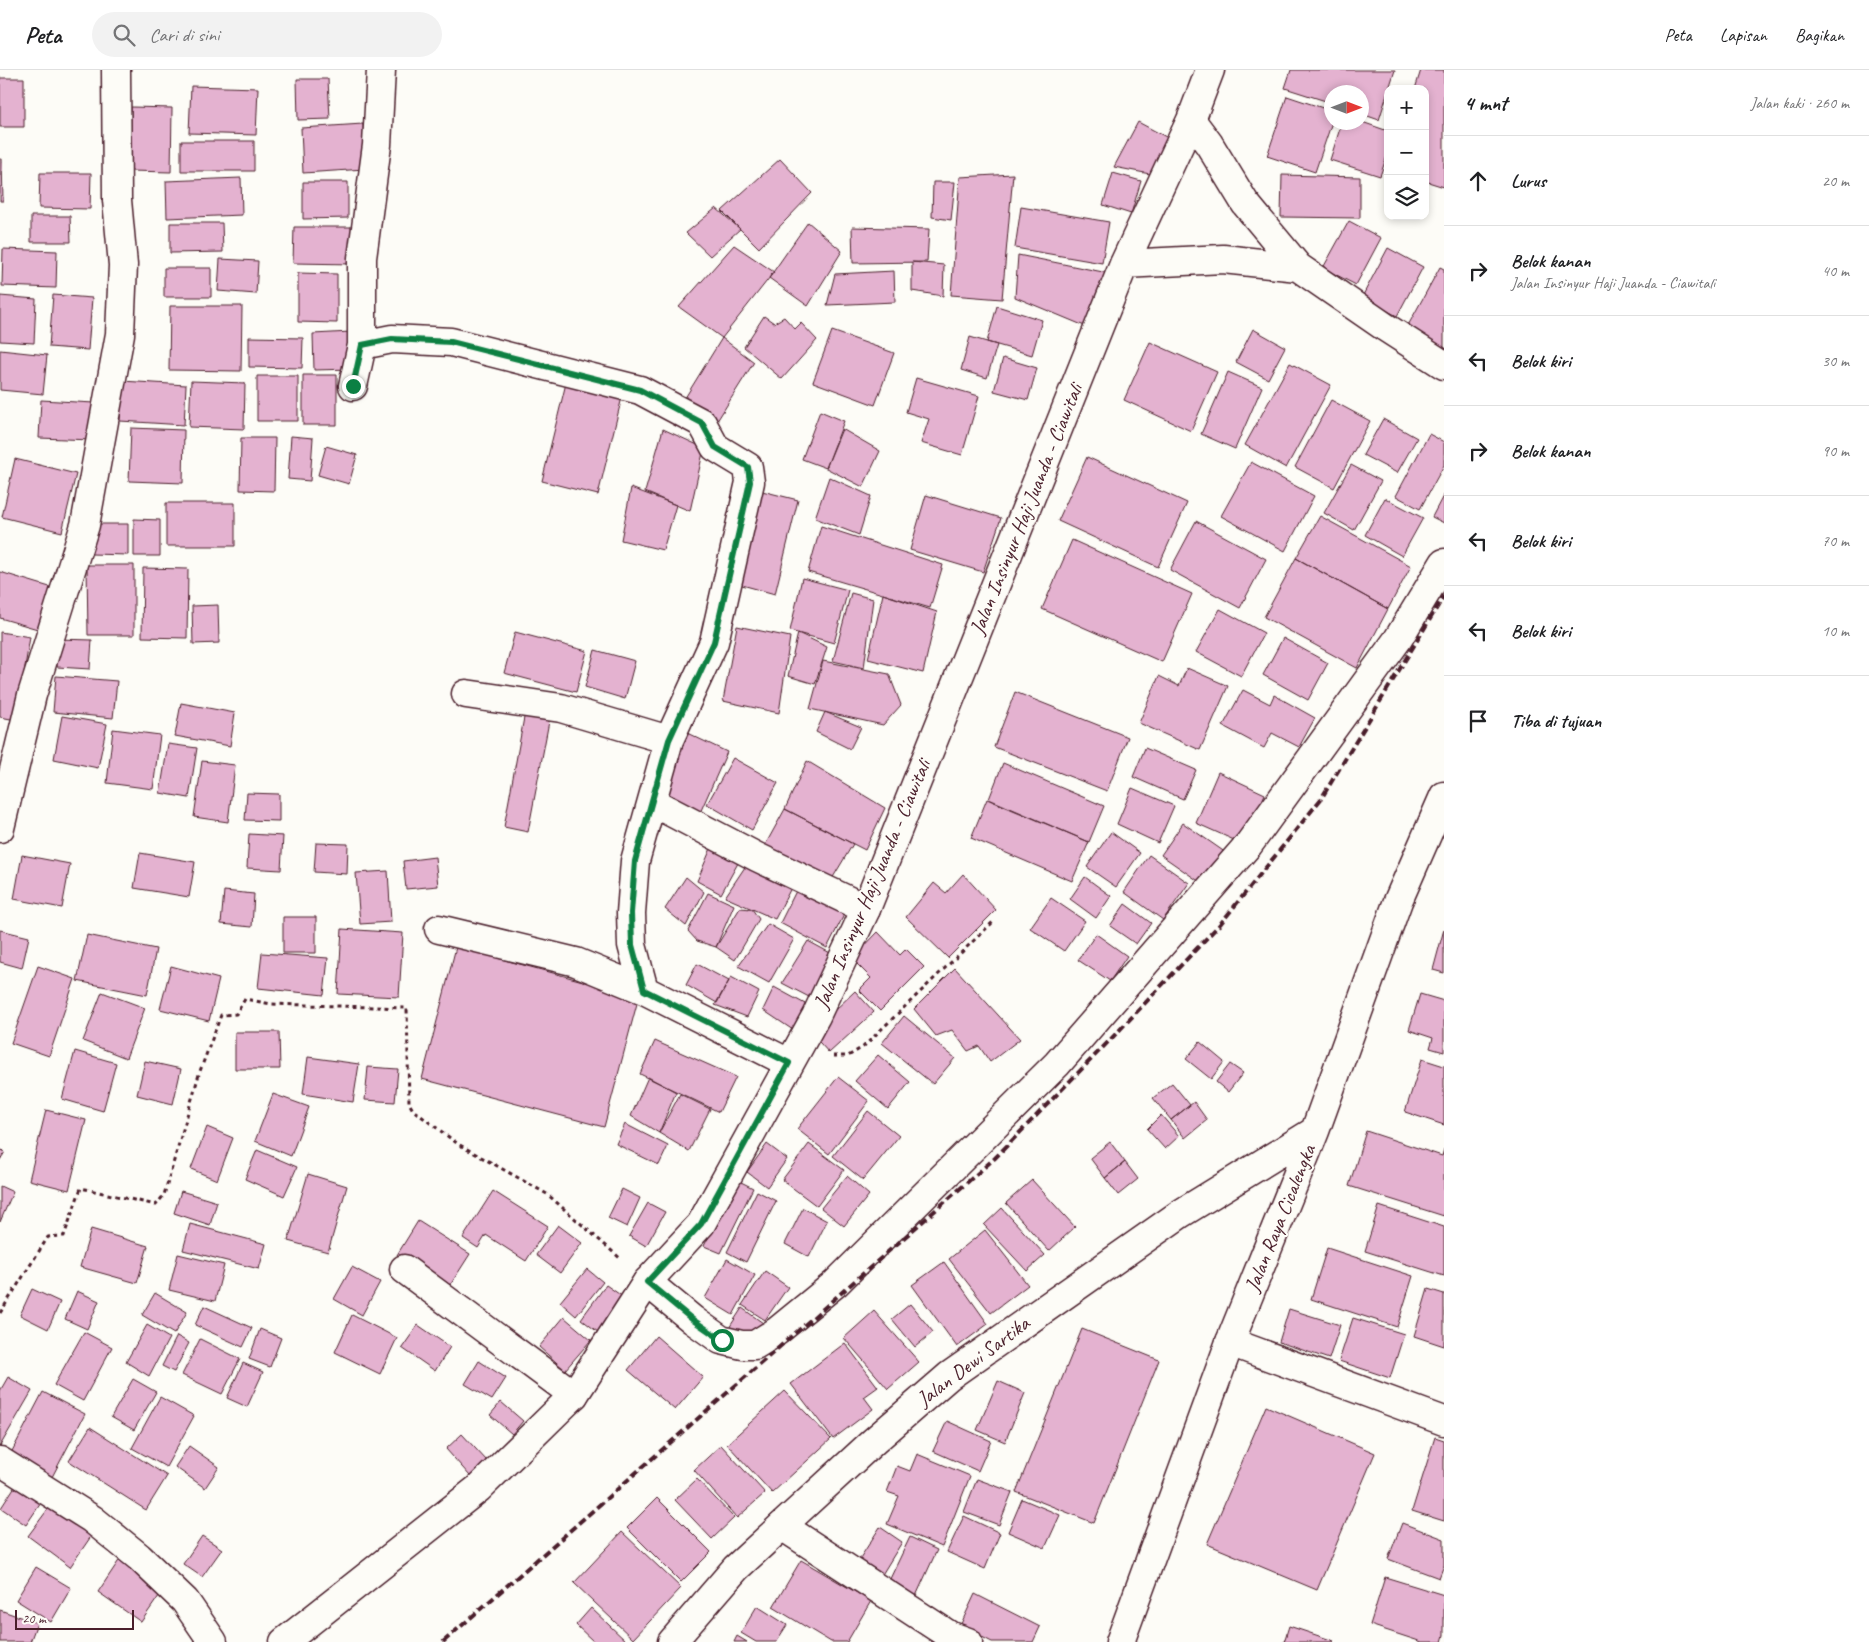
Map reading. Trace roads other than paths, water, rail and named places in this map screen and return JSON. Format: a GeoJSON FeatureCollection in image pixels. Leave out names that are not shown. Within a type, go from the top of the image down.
{"type":"FeatureCollection","features":[{"type":"Feature","properties":{"kind":"street"},"geometry":{"type":"LineString","coordinates":[[0,828],[32,695],[84,525],[120,334],[123,265],[117,200],[116,70]]}},
{"type":"Feature","properties":{"kind":"street"},"geometry":{"type":"LineString","coordinates":[[353,386],[362,345],[362,258],[376,145],[381,70]]}},
{"type":"Feature","properties":{"kind":"street","name":"Jalan Insinyur Haji Juanda - Ciawitali"},"geometry":{"type":"LineString","coordinates":[[284,1642],[479,1488],[574,1395],[647,1282],[701,1224],[816,1016],[866,910],[1124,264],[1190,120],[1210,70]]}},
{"type":"Feature","properties":{"kind":"street"},"geometry":{"type":"LineString","coordinates":[[1190,120],[1209,144],[1245,203],[1298,267],[1384,327],[1444,365]]}},
{"type":"Feature","properties":{"kind":"street"},"geometry":{"type":"LineString","coordinates":[[1124,264],[1223,259],[1298,267]]}},
{"type":"Feature","properties":{"kind":"street"},"geometry":{"type":"LineString","coordinates":[[362,345],[392,339],[451,342],[640,390],[702,423],[715,447],[748,467],[750,482],[714,642],[669,740],[635,861],[631,913],[632,945],[644,990]]}},
{"type":"Feature","properties":{"kind":"street"},"geometry":{"type":"LineString","coordinates":[[647,1282],[714,1335],[722,1340],[742,1346],[763,1342],[836,1283],[1057,1064],[1249,844],[1398,639],[1444,563]]}},
{"type":"Feature","properties":{"kind":"street"},"geometry":{"type":"LineString","coordinates":[[466,694],[561,708],[669,740]]}},
{"type":"Feature","properties":{"kind":"street","name":"Jalan Raya Cicalengka"},"geometry":{"type":"LineString","coordinates":[[1120,1642],[1230,1342],[1315,1131],[1398,901],[1444,796]]}},
{"type":"Feature","properties":{"kind":"street"},"geometry":{"type":"LineString","coordinates":[[652,802],[757,857],[866,910]]}},
{"type":"Feature","properties":{"kind":"street"},"geometry":{"type":"LineString","coordinates":[[439,929],[576,962],[644,990],[789,1063]]}},
{"type":"Feature","properties":{"kind":"street","name":"Jalan Dewi Sartika"},"geometry":{"type":"LineString","coordinates":[[672,1642],[736,1568],[874,1441],[950,1376],[1180,1214],[1315,1131]]}},
{"type":"Feature","properties":{"kind":"street"},"geometry":{"type":"LineString","coordinates":[[404,1269],[574,1395]]}},
{"type":"Feature","properties":{"kind":"street"},"geometry":{"type":"LineString","coordinates":[[1230,1342],[1444,1421]]}},
{"type":"Feature","properties":{"kind":"street"},"geometry":{"type":"LineString","coordinates":[[0,1461],[92,1519],[139,1557],[185,1601],[213,1642]]}},
{"type":"Feature","properties":{"kind":"street"},"geometry":{"type":"LineString","coordinates":[[782,1526],[949,1635],[968,1642]]}},
{"type":"Feature","properties":{"kind":"railway"},"geometry":{"type":"LineString","coordinates":[[443,1642],[995,1158],[1111,1039],[1221,923],[1321,799],[1444,596]]}}]}
